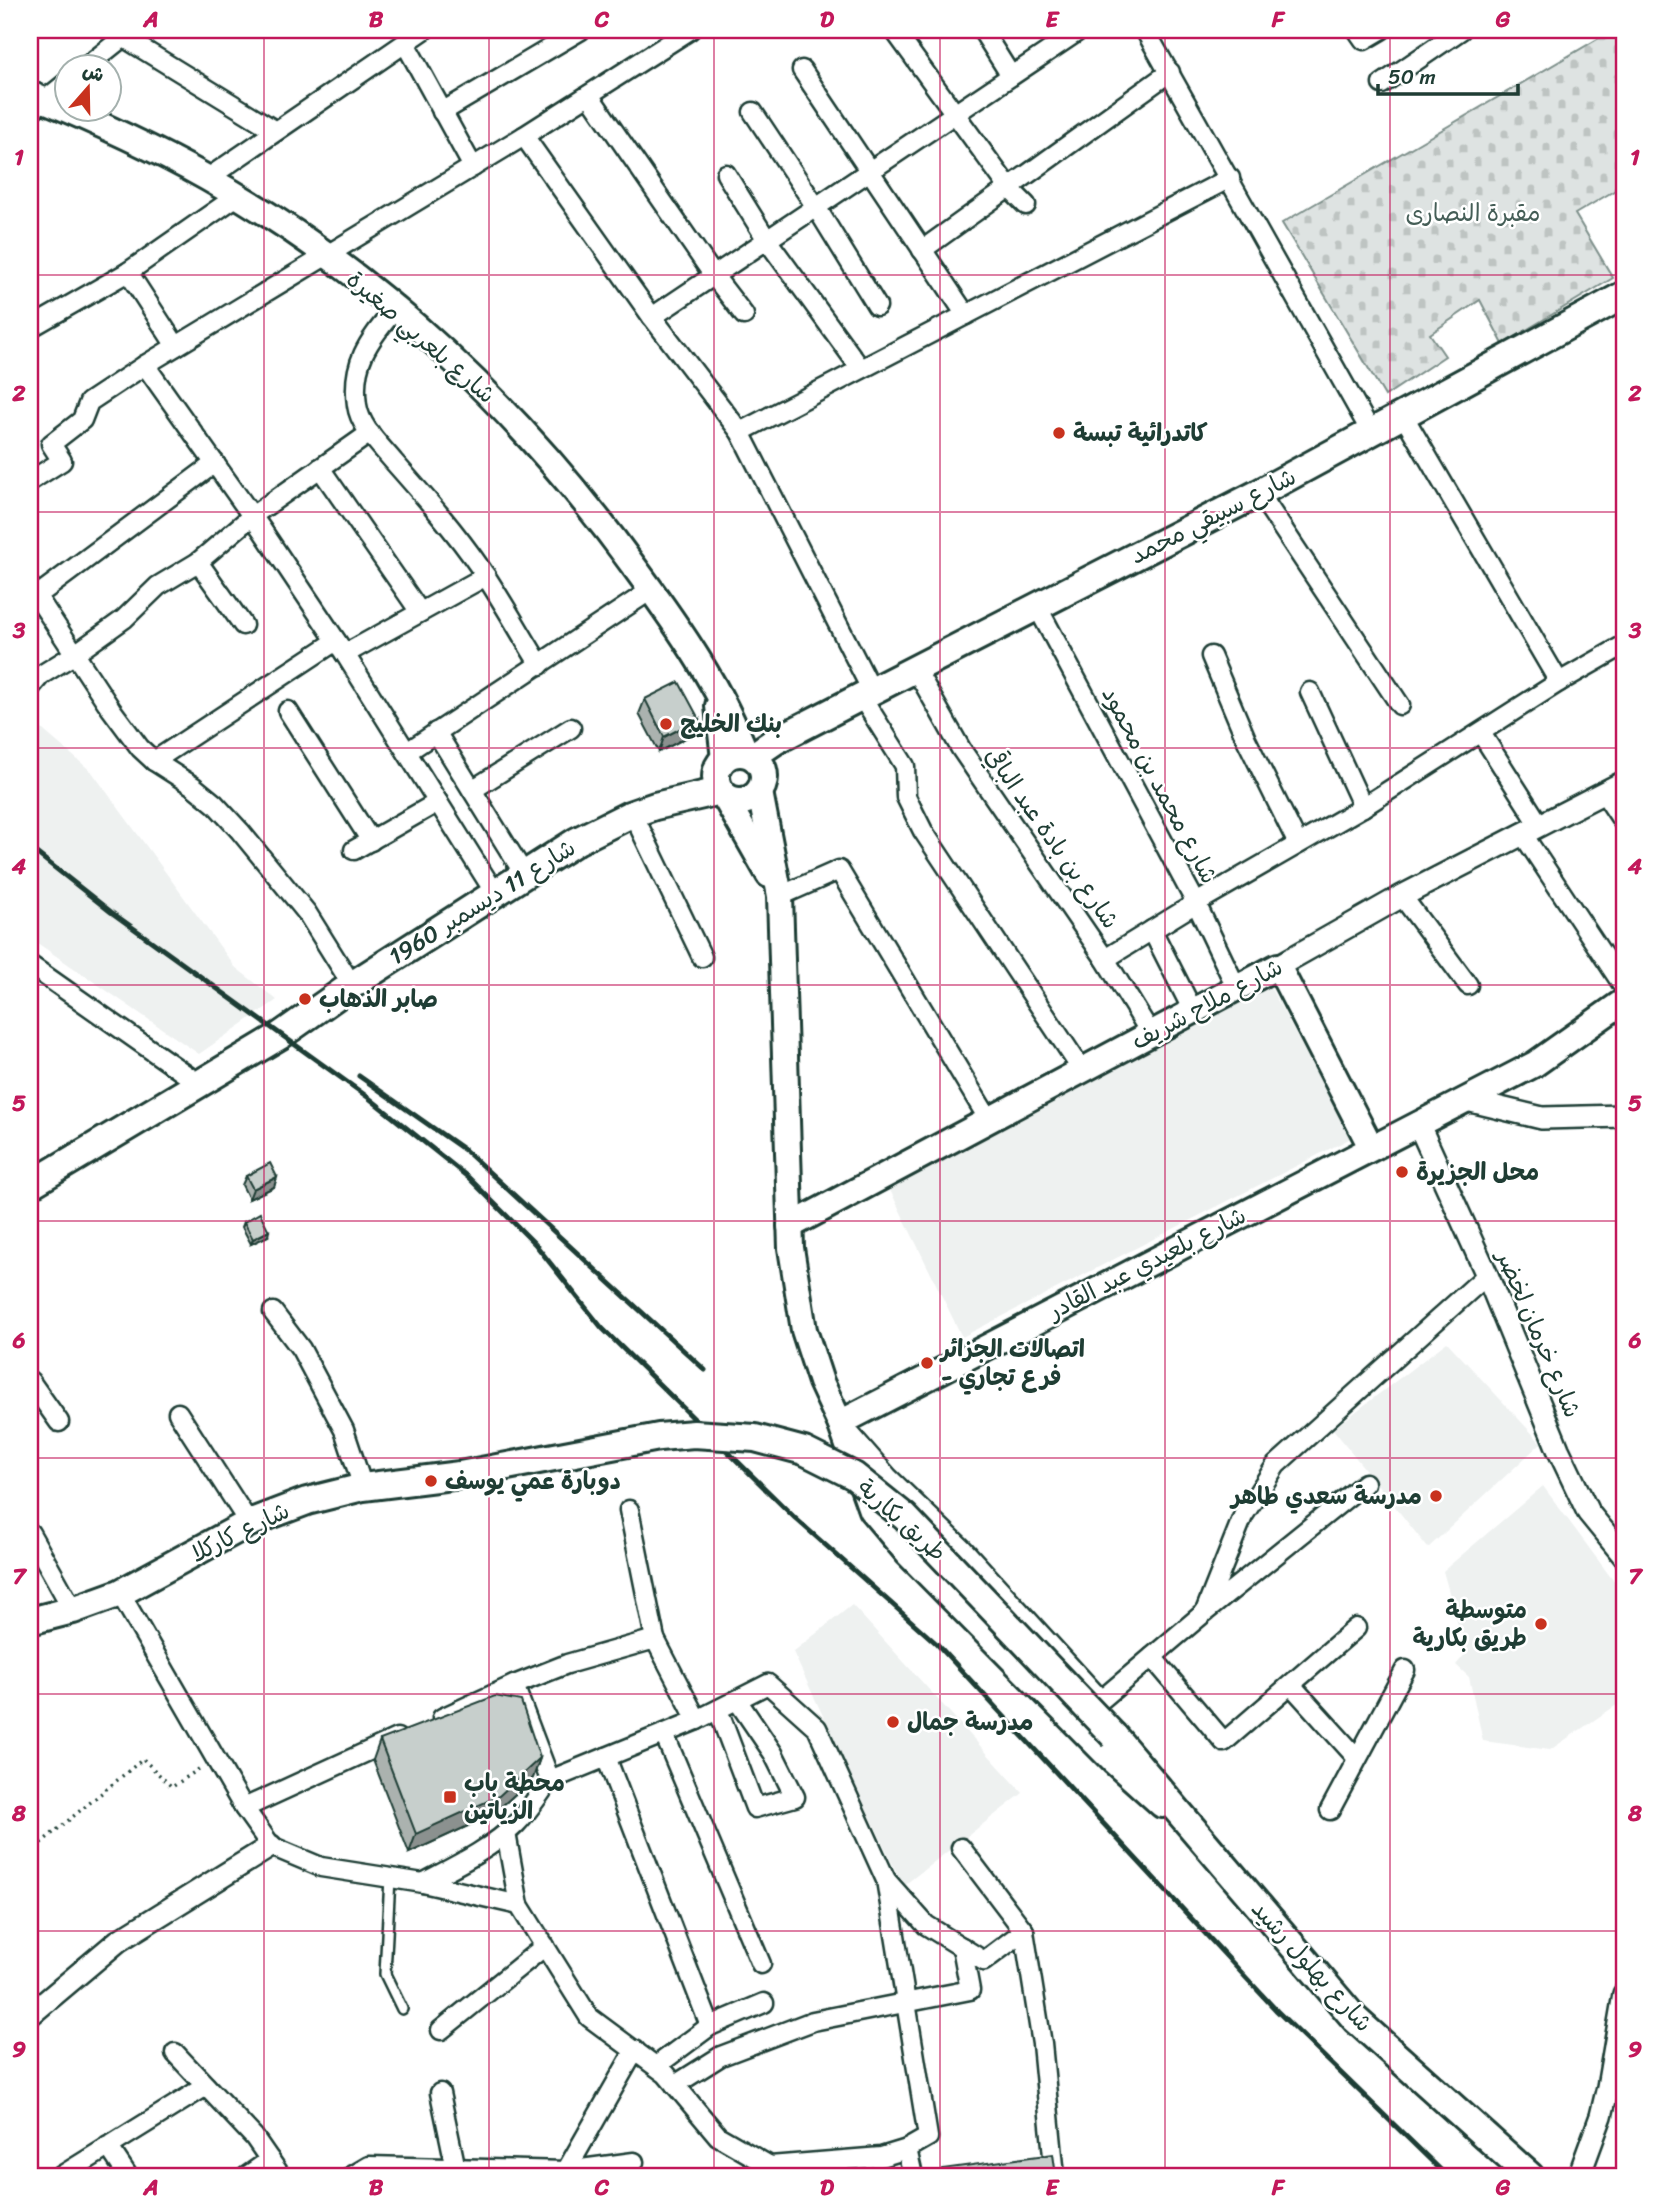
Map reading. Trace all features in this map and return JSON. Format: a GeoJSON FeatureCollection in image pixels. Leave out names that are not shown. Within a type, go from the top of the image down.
{"type":"FeatureCollection","features":[{"type":"Feature","properties":{"kind":"main road","name":"شارع بلعربي صغيرة"},"geometry":{"type":"LineString","coordinates":[[35,102],[135,140],[208,178],[326,255],[453,360],[551,461],[598,517],[690,647],[737,729],[731,770]]}},
{"type":"Feature","properties":{"kind":"main road","name":"شارع سبيقي محمد"},"geometry":{"type":"LineString","coordinates":[[731,770],[798,729],[1259,493],[1624,295]]}},
{"type":"Feature","properties":{"kind":"main road"},"geometry":{"type":"LineString","coordinates":[[731,770],[731,800],[747,801],[762,788],[798,729]]}},
{"type":"Feature","properties":{"kind":"main road"},"geometry":{"type":"LineString","coordinates":[[731,770],[762,766],[762,788],[780,896],[790,1248],[804,1329],[821,1382],[840,1423],[871,1510],[908,1554],[1113,1761],[1155,1800],[1192,1828]]}},
{"type":"Feature","properties":{"kind":"main road"},"geometry":{"type":"LineString","coordinates":[[731,770],[780,896]]}},
{"type":"Feature","properties":{"kind":"main road","name":"شارع 11 ديسمبر 1960"},"geometry":{"type":"LineString","coordinates":[[32,1180],[281,1035],[352,985],[577,841],[731,770]]}},
{"type":"Feature","properties":{"kind":"main road"},"geometry":{"type":"LineString","coordinates":[[1278,966],[1371,1147]]}},
{"type":"Feature","properties":{"kind":"main road","name":"شارع ملاح شريف"},"geometry":{"type":"LineString","coordinates":[[790,1226],[1278,966]]}},
{"type":"Feature","properties":{"kind":"main road","name":"شارع بلعيدي عبد القادر"},"geometry":{"type":"LineString","coordinates":[[840,1423],[1371,1147],[1467,1100],[1535,1063],[1624,1001]]}},
{"type":"Feature","properties":{"kind":"main road","name":"طريق بكارية"},"geometry":{"type":"LineString","coordinates":[[460,1475],[659,1437],[694,1434],[755,1438],[804,1451],[854,1476],[905,1517],[1114,1736]]}},
{"type":"Feature","properties":{"kind":"main road","name":"شارع كاركلا"},"geometry":{"type":"LineString","coordinates":[[30,1621],[73,1610],[120,1593],[249,1523],[307,1501],[363,1487],[460,1475]]}},
{"type":"Feature","properties":{"kind":"main road","name":"شارع بهلول رشيد"},"geometry":{"type":"LineString","coordinates":[[1114,1736],[1354,2018],[1530,2176]]}},
{"type":"Feature","properties":{"kind":"street"},"geometry":{"type":"LineString","coordinates":[[208,178],[424,30]]}},
{"type":"Feature","properties":{"kind":"street"},"geometry":{"type":"LineString","coordinates":[[442,112],[581,30]]}},
{"type":"Feature","properties":{"kind":"street"},"geometry":{"type":"LineString","coordinates":[[30,481],[62,461],[51,444],[82,419],[89,401],[524,136],[589,94],[666,36],[690,30]]}},
{"type":"Feature","properties":{"kind":"street"},"geometry":{"type":"LineString","coordinates":[[894,30],[1009,188],[1026,205]]}},
{"type":"Feature","properties":{"kind":"street"},"geometry":{"type":"LineString","coordinates":[[982,30],[1011,76]]}},
{"type":"Feature","properties":{"kind":"street"},"geometry":{"type":"LineString","coordinates":[[1145,30],[1371,432]]}},
{"type":"Feature","properties":{"kind":"street"},"geometry":{"type":"LineString","coordinates":[[1357,30],[1364,40],[1381,30]]}},
{"type":"Feature","properties":{"kind":"street"},"geometry":{"type":"LineString","coordinates":[[1382,84],[1461,30]]}},
{"type":"Feature","properties":{"kind":"street"},"geometry":{"type":"LineString","coordinates":[[652,317],[1074,32]]}},
{"type":"Feature","properties":{"kind":"street"},"geometry":{"type":"LineString","coordinates":[[104,52],[128,33],[276,131]]}},
{"type":"Feature","properties":{"kind":"street"},"geometry":{"type":"LineString","coordinates":[[405,43],[472,167]]}},
{"type":"Feature","properties":{"kind":"street"},"geometry":{"type":"LineString","coordinates":[[802,70],[966,315]]}},
{"type":"Feature","properties":{"kind":"street"},"geometry":{"type":"LineString","coordinates":[[922,250],[1170,72]]}},
{"type":"Feature","properties":{"kind":"street"},"geometry":{"type":"LineString","coordinates":[[35,102],[52,92]]}},
{"type":"Feature","properties":{"kind":"street"},"geometry":{"type":"LineString","coordinates":[[589,94],[714,276],[744,315]]}},
{"type":"Feature","properties":{"kind":"street"},"geometry":{"type":"LineString","coordinates":[[753,112],[877,306]]}},
{"type":"Feature","properties":{"kind":"street"},"geometry":{"type":"LineString","coordinates":[[524,136],[652,317],[740,432],[866,694],[905,766],[906,797],[923,831],[1082,1070]]}},
{"type":"Feature","properties":{"kind":"street"},"geometry":{"type":"LineString","coordinates":[[726,174],[767,240],[861,369]]}},
{"type":"Feature","properties":{"kind":"street"},"geometry":{"type":"LineString","coordinates":[[740,432],[1230,178]]}},
{"type":"Feature","properties":{"kind":"street"},"geometry":{"type":"LineString","coordinates":[[30,328],[128,272],[237,196]]}},
{"type":"Feature","properties":{"kind":"street"},"geometry":{"type":"LineString","coordinates":[[128,272],[176,346]]}},
{"type":"Feature","properties":{"kind":"street"},"geometry":{"type":"LineString","coordinates":[[394,310],[372,336],[361,355],[356,378],[357,407],[370,433],[448,523],[486,576],[540,664]]}},
{"type":"Feature","properties":{"kind":"street"},"geometry":{"type":"LineString","coordinates":[[145,365],[252,516],[340,648],[495,893]]}},
{"type":"Feature","properties":{"kind":"street"},"geometry":{"type":"LineString","coordinates":[[1404,415],[1559,681]]}},
{"type":"Feature","properties":{"kind":"street"},"geometry":{"type":"LineString","coordinates":[[30,688],[41,675],[124,619],[158,586],[198,562],[252,516],[370,433]]}},
{"type":"Feature","properties":{"kind":"street"},"geometry":{"type":"LineString","coordinates":[[215,463],[32,594],[140,748],[154,761],[201,792],[240,831],[306,913],[352,985]]}},
{"type":"Feature","properties":{"kind":"street"},"geometry":{"type":"LineString","coordinates":[[320,468],[420,612]]}},
{"type":"Feature","properties":{"kind":"street"},"geometry":{"type":"LineString","coordinates":[[1259,493],[1400,705]]}},
{"type":"Feature","properties":{"kind":"street"},"geometry":{"type":"LineString","coordinates":[[198,562],[243,625]]}},
{"type":"Feature","properties":{"kind":"street"},"geometry":{"type":"LineString","coordinates":[[154,761],[340,648],[420,612],[486,576]]}},
{"type":"Feature","properties":{"kind":"street"},"geometry":{"type":"LineString","coordinates":[[407,752],[651,590]]}},
{"type":"Feature","properties":{"kind":"street","name":"شارع محمد بن محمود"},"geometry":{"type":"LineString","coordinates":[[1037,606],[1196,903],[1237,989]]}},
{"type":"Feature","properties":{"kind":"street"},"geometry":{"type":"LineString","coordinates":[[1105,959],[1363,807],[1559,681],[1624,645]]}},
{"type":"Feature","properties":{"kind":"street"},"geometry":{"type":"LineString","coordinates":[[1211,656],[1246,739],[1298,844]]}},
{"type":"Feature","properties":{"kind":"street","name":"شارع بن بادة عبد الباقي"},"geometry":{"type":"LineString","coordinates":[[915,668],[961,750],[1105,959],[1151,1034]]}},
{"type":"Feature","properties":{"kind":"street"},"geometry":{"type":"LineString","coordinates":[[1310,692],[1363,807]]}},
{"type":"Feature","properties":{"kind":"street"},"geometry":{"type":"LineString","coordinates":[[288,711],[371,841]]}},
{"type":"Feature","properties":{"kind":"street"},"geometry":{"type":"LineString","coordinates":[[472,790],[571,728]]}},
{"type":"Feature","properties":{"kind":"street"},"geometry":{"type":"LineString","coordinates":[[436,732],[524,874]]}},
{"type":"Feature","properties":{"kind":"street"},"geometry":{"type":"LineString","coordinates":[[1481,733],[1530,829],[1624,986]]}},
{"type":"Feature","properties":{"kind":"street","name":"شارع ملاح شريف"},"geometry":{"type":"LineString","coordinates":[[1278,966],[1402,896],[1624,782]]}},
{"type":"Feature","properties":{"kind":"street"},"geometry":{"type":"LineString","coordinates":[[1604,793],[1624,823]]}},
{"type":"Feature","properties":{"kind":"street"},"geometry":{"type":"LineString","coordinates":[[354,850],[438,802]]}},
{"type":"Feature","properties":{"kind":"street"},"geometry":{"type":"LineString","coordinates":[[644,810],[702,957]]}},
{"type":"Feature","properties":{"kind":"street"},"geometry":{"type":"LineString","coordinates":[[780,896],[839,870],[989,1120]]}},
{"type":"Feature","properties":{"kind":"street"},"geometry":{"type":"LineString","coordinates":[[1402,896],[1468,985]]}},
{"type":"Feature","properties":{"kind":"street"},"geometry":{"type":"LineString","coordinates":[[1152,930],[1193,1011]]}},
{"type":"Feature","properties":{"kind":"street"},"geometry":{"type":"LineString","coordinates":[[30,965],[198,1083]]}},
{"type":"Feature","properties":{"kind":"street"},"geometry":{"type":"LineString","coordinates":[[1467,1100],[1542,1118],[1624,1116]]}},
{"type":"Feature","properties":{"kind":"street","name":"شارع خرمان لخضر"},"geometry":{"type":"LineString","coordinates":[[1419,1123],[1487,1275],[1558,1449],[1588,1512],[1621,1546]]}},
{"type":"Feature","properties":{"kind":"street"},"geometry":{"type":"LineString","coordinates":[[1205,1612],[1243,1516],[1276,1465],[1487,1275]]}},
{"type":"Feature","properties":{"kind":"street"},"geometry":{"type":"LineString","coordinates":[[273,1312],[300,1349],[344,1430],[363,1487]]}},
{"type":"Feature","properties":{"kind":"street"},"geometry":{"type":"LineString","coordinates":[[30,1381],[59,1422]]}},
{"type":"Feature","properties":{"kind":"street"},"geometry":{"type":"LineString","coordinates":[[178,1413],[249,1523]]}},
{"type":"Feature","properties":{"kind":"street"},"geometry":{"type":"LineString","coordinates":[[840,1423],[888,1477],[963,1549],[1101,1700],[1365,1483]]}},
{"type":"Feature","properties":{"kind":"street"},"geometry":{"type":"LineString","coordinates":[[629,1510],[655,1639],[697,1720]]}},
{"type":"Feature","properties":{"kind":"street"},"geometry":{"type":"LineString","coordinates":[[30,1533],[73,1610]]}},
{"type":"Feature","properties":{"kind":"street"},"geometry":{"type":"LineString","coordinates":[[120,1593],[244,1808],[271,1846],[321,1867],[423,1883],[519,1905]]}},
{"type":"Feature","properties":{"kind":"street"},"geometry":{"type":"LineString","coordinates":[[1152,1657],[1224,1742],[1356,1628]]}},
{"type":"Feature","properties":{"kind":"street"},"geometry":{"type":"LineString","coordinates":[[244,1808],[514,1685],[567,1664],[655,1639]]}},
{"type":"Feature","properties":{"kind":"street"},"geometry":{"type":"LineString","coordinates":[[1329,1810],[1405,1670]]}},
{"type":"Feature","properties":{"kind":"street"},"geometry":{"type":"LineString","coordinates":[[423,1883],[467,1859],[506,1833],[550,1780],[697,1720],[768,1684],[817,1728],[886,1880],[928,2137],[907,2149],[881,2157],[770,2166],[718,2136],[656,2066],[589,2017],[519,1905],[506,1833]]}},
{"type":"Feature","properties":{"kind":"street"},"geometry":{"type":"LineString","coordinates":[[514,1685],[550,1780]]}},
{"type":"Feature","properties":{"kind":"street"},"geometry":{"type":"LineString","coordinates":[[1290,1685],[1357,1758]]}},
{"type":"Feature","properties":{"kind":"street"},"geometry":{"type":"LineString","coordinates":[[718,1710],[755,1808],[795,1797],[773,1753],[737,1700]]}},
{"type":"Feature","properties":{"kind":"street"},"geometry":{"type":"LineString","coordinates":[[664,1734],[761,1964]]}},
{"type":"Feature","properties":{"kind":"street"},"geometry":{"type":"LineString","coordinates":[[606,1757],[710,2026]]}},
{"type":"Feature","properties":{"kind":"street"},"geometry":{"type":"LineString","coordinates":[[30,2015],[118,1941],[271,1846]]}},
{"type":"Feature","properties":{"kind":"street"},"geometry":{"type":"LineString","coordinates":[[961,1848],[1024,1931],[1042,2044],[1055,2176]]}},
{"type":"Feature","properties":{"kind":"street"},"geometry":{"type":"LineString","coordinates":[[886,1880],[926,1925],[984,1961],[1024,1931]]}},
{"type":"Feature","properties":{"kind":"street"},"geometry":{"type":"LineString","coordinates":[[440,2030],[545,1946]]}},
{"type":"Feature","properties":{"kind":"street"},"geometry":{"type":"LineString","coordinates":[[675,2085],[721,2056],[813,2021],[970,1990],[962,1947]]}},
{"type":"Feature","properties":{"kind":"street"},"geometry":{"type":"LineString","coordinates":[[1578,2176],[1601,2116],[1624,1994]]}},
{"type":"Feature","properties":{"kind":"street"},"geometry":{"type":"LineString","coordinates":[[656,2066],[710,2026],[764,2003]]}},
{"type":"Feature","properties":{"kind":"street"},"geometry":{"type":"LineString","coordinates":[[567,2174],[635,2050]]}},
{"type":"Feature","properties":{"kind":"street"},"geometry":{"type":"LineString","coordinates":[[175,2053],[254,2137],[281,2176]]}},
{"type":"Feature","properties":{"kind":"street"},"geometry":{"type":"LineString","coordinates":[[61,2176],[206,2086]]}},
{"type":"Feature","properties":{"kind":"street"},"geometry":{"type":"LineString","coordinates":[[439,2093],[465,2171]]}},
{"type":"Feature","properties":{"kind":"street"},"geometry":{"type":"LineString","coordinates":[[108,2146],[128,2176]]}},
{"type":"Feature","properties":{"kind":"street"},"geometry":{"type":"LineString","coordinates":[[907,2149],[914,2176]]}},
{"type":"Feature","properties":{"kind":"street"},"geometry":{"type":"LineString","coordinates":[[247,2176],[270,2160]]}},
{"type":"Feature","properties":{"kind":"street"},"geometry":{"type":"LineString","coordinates":[[352,2176],[369,2166],[395,2172],[567,2174],[634,2162]]}},
{"type":"Feature","properties":{"kind":"lane"},"geometry":{"type":"LineString","coordinates":[[390,1878],[385,1974],[402,2009]]}},
{"type":"Feature","properties":{"kind":"path"},"geometry":{"type":"LineString","coordinates":[[30,1852],[143,1759],[173,1787],[215,1759]]}},
{"type":"Feature","properties":{"kind":"shaded area"},"geometry":{"type":"Polygon","coordinates":[[[30,719],[92,772],[235,967],[277,1000],[199,1054],[30,938],[30,719]]]}},
{"type":"Feature","properties":{"kind":"shaded area"},"geometry":{"type":"Polygon","coordinates":[[[1269,985],[1351,1138],[962,1337],[889,1188],[1269,985]]]}},
{"type":"Feature","properties":{"kind":"shaded area","name":"مدرسة سعدي طاهر"},"geometry":{"type":"Polygon","coordinates":[[[1447,1342],[1541,1443],[1428,1548],[1333,1429],[1447,1342]]]}},
{"type":"Feature","properties":{"kind":"shaded area","name":"متوسطة طريق بكارية"},"geometry":{"type":"Polygon","coordinates":[[[1543,1486],[1624,1595],[1624,1700],[1550,1750],[1483,1741],[1469,1677],[1456,1665],[1466,1653],[1443,1571],[1543,1486]]]}},
{"type":"Feature","properties":{"kind":"shaded area","name":"مدرسة جمال"},"geometry":{"type":"Polygon","coordinates":[[[852,1605],[1023,1793],[903,1886],[793,1652],[852,1605]]]}},
{"type":"Feature","properties":{"kind":"green space","name":"مقبرة النصارى"},"geometry":{"type":"Polygon","coordinates":[[[1616,30],[1624,44],[1624,185],[1575,214],[1613,278],[1503,344],[1480,300],[1430,334],[1445,356],[1385,396],[1282,223],[1616,30]]]}},
{"type":"Feature","properties":{"kind":"building"},"geometry":{"type":"Polygon","coordinates":[[[679,682],[699,719],[664,737],[645,699],[679,682]]]}},
{"type":"Feature","properties":{"kind":"building"},"geometry":{"type":"Polygon","coordinates":[[[270,1163],[277,1177],[253,1189],[246,1176],[270,1163]]]}},
{"type":"Feature","properties":{"kind":"building"},"geometry":{"type":"Polygon","coordinates":[[[260,1213],[269,1231],[253,1239],[244,1222],[260,1213]]]}},
{"type":"Feature","properties":{"kind":"building","name":"محطة باب الزياتين"},"geometry":{"type":"Polygon","coordinates":[[[495,1696],[521,1701],[540,1758],[499,1796],[416,1834],[380,1740],[495,1696]]]}},
{"type":"Feature","properties":{"kind":"building"},"geometry":{"type":"Polygon","coordinates":[[[1053,2154],[1056,2176],[943,2176],[942,2169],[1053,2154]]]}},
{"type":"Feature","properties":{"kind":"railway"},"geometry":{"type":"LineString","coordinates":[[30,848],[111,912],[369,1098],[469,1178],[535,1244],[602,1328],[795,1518],[937,1644],[1277,2011],[1447,2176]]}},
{"type":"Feature","properties":{"kind":"railway"},"geometry":{"type":"LineString","coordinates":[[359,1076],[466,1151],[705,1370]]}},
{"type":"Feature","properties":{"kind":"place","name":"كاتدرائية تبسة"},"geometry":{"type":"Point","coordinates":[1059,433]}},
{"type":"Feature","properties":{"kind":"place","name":"بنك الخليج"},"geometry":{"type":"Point","coordinates":[666,724]}},
{"type":"Feature","properties":{"kind":"place","name":"صابر الذهاب"},"geometry":{"type":"Point","coordinates":[305,999]}},
{"type":"Feature","properties":{"kind":"place","name":"محل الجزيرة"},"geometry":{"type":"Point","coordinates":[1402,1172]}},
{"type":"Feature","properties":{"kind":"place","name":"اتصالات الجزائر - فرع تجاري"},"geometry":{"type":"Point","coordinates":[927,1363]}},
{"type":"Feature","properties":{"kind":"place","name":"دوبارة عمي يوسف"},"geometry":{"type":"Point","coordinates":[431,1481]}},
{"type":"Feature","properties":{"kind":"place","name":"مدرسة سعدي طاهر"},"geometry":{"type":"Point","coordinates":[1436,1496]}},
{"type":"Feature","properties":{"kind":"place","name":"متوسطة طريق بكارية"},"geometry":{"type":"Point","coordinates":[1541,1624]}},
{"type":"Feature","properties":{"kind":"place","name":"مدرسة جمال"},"geometry":{"type":"Point","coordinates":[893,1722]}},
{"type":"Feature","properties":{"kind":"place","name":"محطة باب الزياتين"},"geometry":{"type":"Point","coordinates":[450,1797]}}]}
